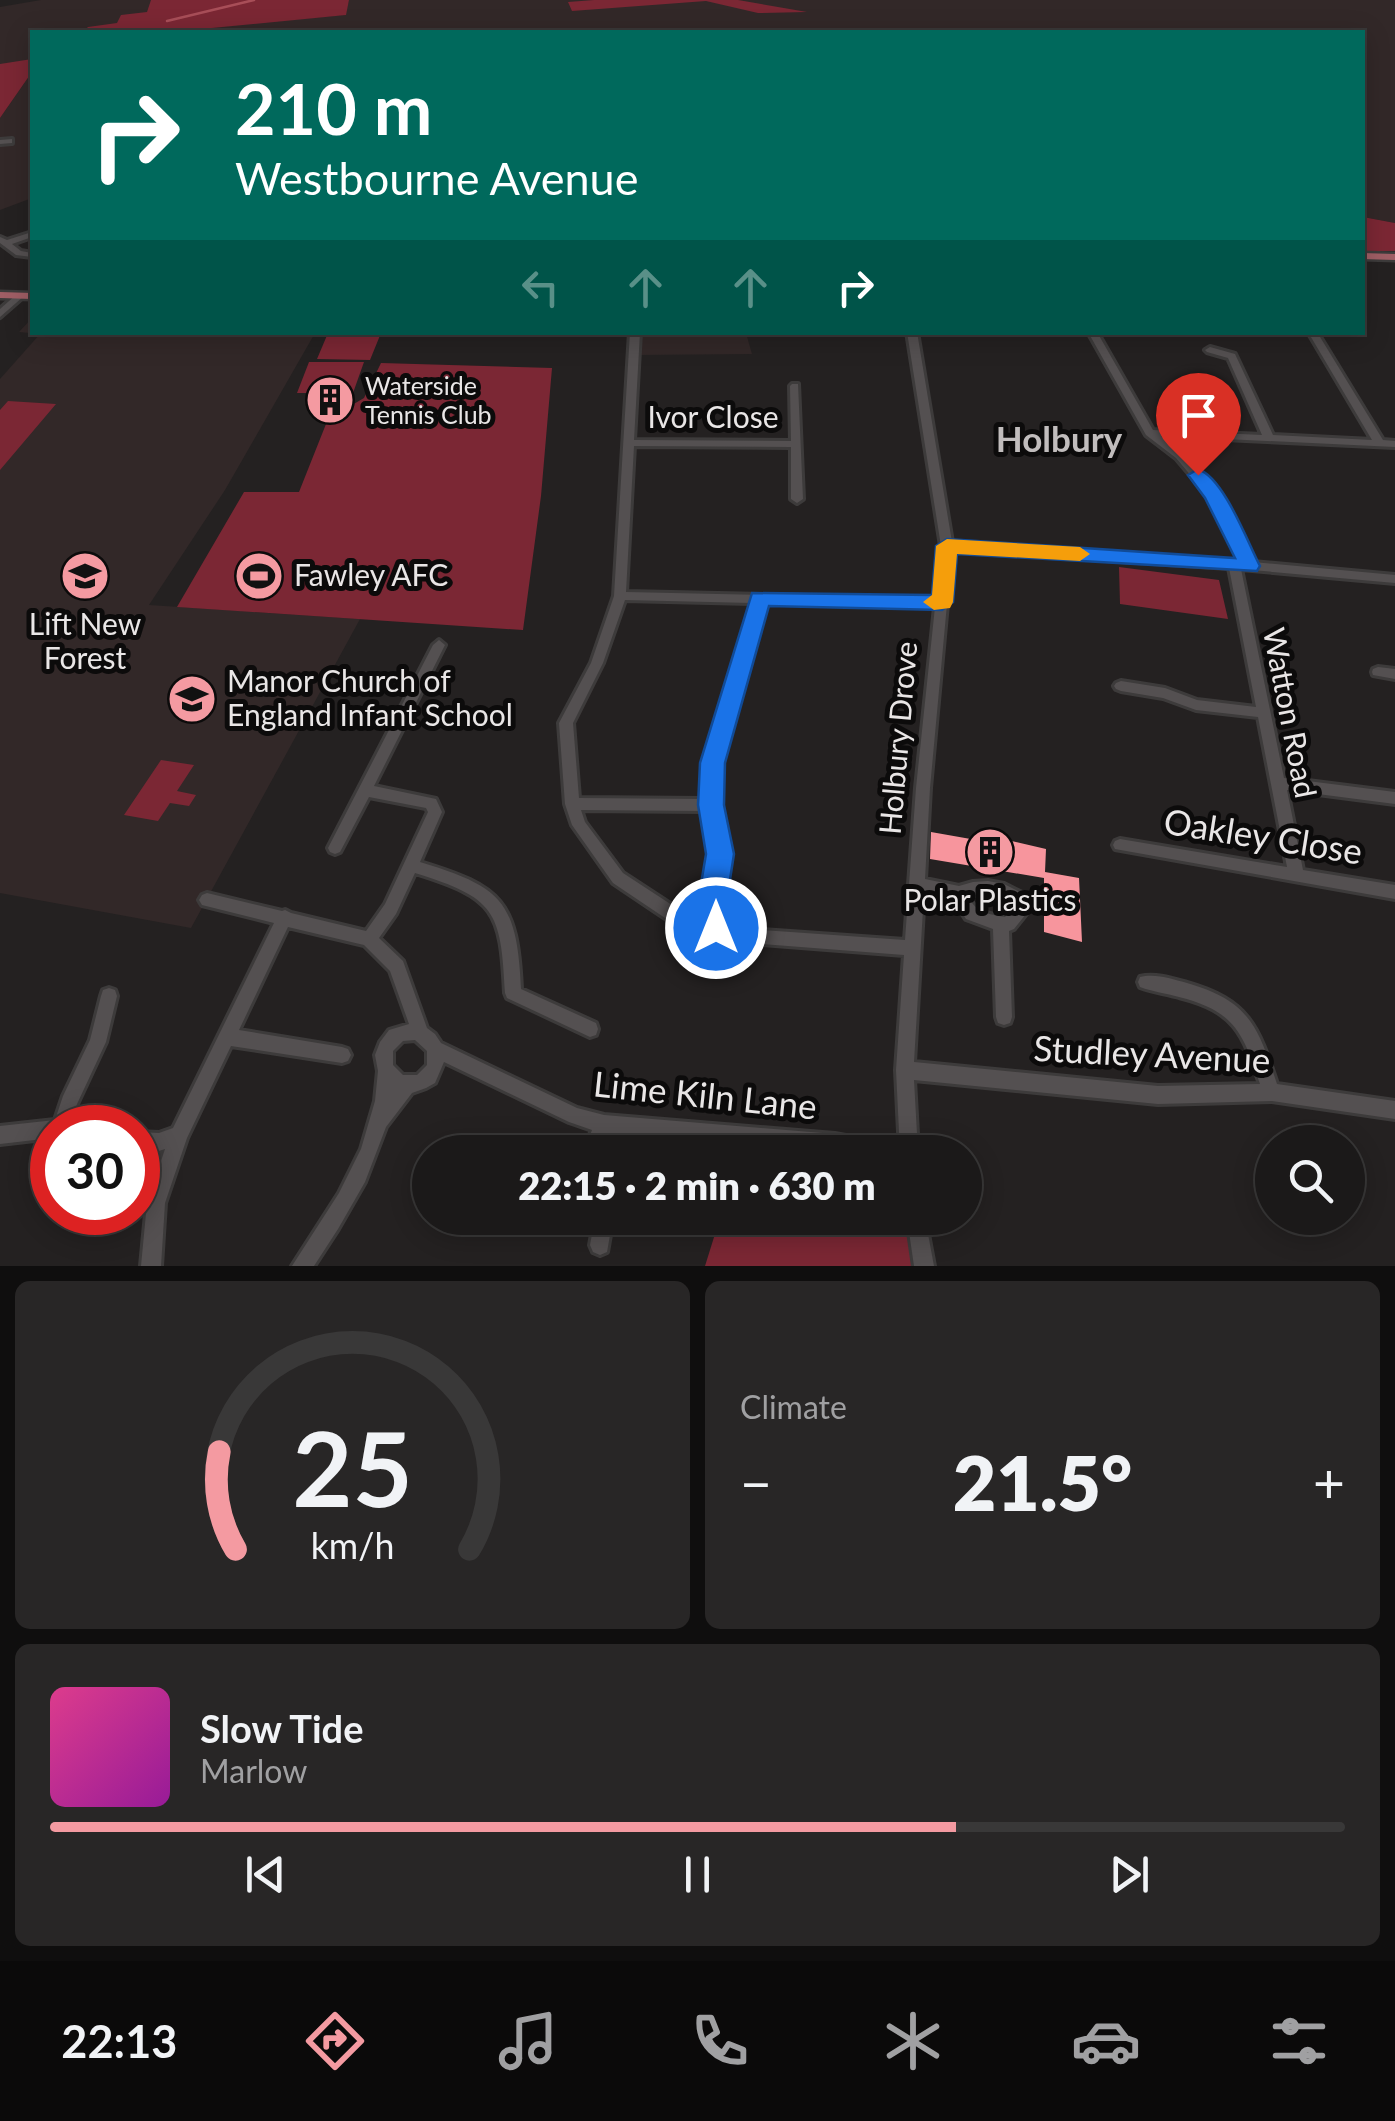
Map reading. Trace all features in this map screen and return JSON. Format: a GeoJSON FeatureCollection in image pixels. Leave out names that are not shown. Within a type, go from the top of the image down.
{"type":"FeatureCollection","features":[{"type":"Feature","properties":{"kind":"main road"},"geometry":{"type":"LineString","coordinates":[[1365,256],[1395,257]]}},
{"type":"Feature","properties":{"kind":"main road"},"geometry":{"type":"LineString","coordinates":[[0,294],[26,296]]}},
{"type":"Feature","properties":{"kind":"street"},"geometry":{"type":"LineString","coordinates":[[3,241],[30,234]]}},
{"type":"Feature","properties":{"kind":"street"},"geometry":{"type":"LineString","coordinates":[[3,241],[18,253],[30,255]]}},
{"type":"Feature","properties":{"kind":"street"},"geometry":{"type":"LineString","coordinates":[[0,314],[26,296]]}},
{"type":"Feature","properties":{"kind":"street"},"geometry":{"type":"LineString","coordinates":[[635,335],[620,596],[597,663],[566,723],[572,804],[579,825],[596,854],[618,878],[674,915],[748,936],[913,948]]}},
{"type":"Feature","properties":{"kind":"street","name":"Holbury Drove"},"geometry":{"type":"LineString","coordinates":[[907,1135],[905,1070],[917,884],[947,546],[912,335]]}},
{"type":"Feature","properties":{"kind":"street","name":"Watton Road"},"geometry":{"type":"LineString","coordinates":[[1094,335],[1150,433],[1180,456],[1214,496],[1242,565],[1264,713],[1296,872]]}},
{"type":"Feature","properties":{"kind":"street"},"geometry":{"type":"LineString","coordinates":[[1314,335],[1379,443]]}},
{"type":"Feature","properties":{"kind":"street"},"geometry":{"type":"LineString","coordinates":[[1210,350],[1232,356],[1268,438]]}},
{"type":"Feature","properties":{"kind":"street","name":"Ivor Close"},"geometry":{"type":"LineString","coordinates":[[795,386],[797,498]]}},
{"type":"Feature","properties":{"kind":"street"},"geometry":{"type":"LineString","coordinates":[[1150,433],[1395,444]]}},
{"type":"Feature","properties":{"kind":"street","name":"Ivor Close"},"geometry":{"type":"LineString","coordinates":[[631,443],[796,444]]}},
{"type":"Feature","properties":{"kind":"street"},"geometry":{"type":"LineString","coordinates":[[947,546],[1242,565],[1395,580]]}},
{"type":"Feature","properties":{"kind":"street"},"geometry":{"type":"LineString","coordinates":[[620,596],[942,602]]}},
{"type":"Feature","properties":{"kind":"street"},"geometry":{"type":"LineString","coordinates":[[709,926],[720,854],[711,805],[713,763],[760,598]]}},
{"type":"Feature","properties":{"kind":"street"},"geometry":{"type":"LineString","coordinates":[[335,848],[439,646]]}},
{"type":"Feature","properties":{"kind":"street"},"geometry":{"type":"LineString","coordinates":[[1378,672],[1395,674]]}},
{"type":"Feature","properties":{"kind":"street"},"geometry":{"type":"LineString","coordinates":[[1121,686],[1196,704],[1264,713]]}},
{"type":"Feature","properties":{"kind":"street"},"geometry":{"type":"LineString","coordinates":[[1278,783],[1395,798]]}},
{"type":"Feature","properties":{"kind":"street"},"geometry":{"type":"LineString","coordinates":[[366,790],[434,807],[436,812],[380,928],[369,940]]}},
{"type":"Feature","properties":{"kind":"street"},"geometry":{"type":"LineString","coordinates":[[572,804],[711,805]]}},
{"type":"Feature","properties":{"kind":"street","name":"Oakley Close"},"geometry":{"type":"LineString","coordinates":[[1120,844],[1395,892]]}},
{"type":"Feature","properties":{"kind":"street"},"geometry":{"type":"LineString","coordinates":[[412,866],[478,889],[499,908],[510,930],[514,993],[590,1029]]}},
{"type":"Feature","properties":{"kind":"street"},"geometry":{"type":"LineString","coordinates":[[917,884],[959,893],[972,886],[1008,892],[1017,898],[1018,914],[1008,924],[974,919],[965,910],[959,893]]}},
{"type":"Feature","properties":{"kind":"street"},"geometry":{"type":"LineString","coordinates":[[207,900],[285,916],[369,940],[397,966],[411,1006],[411,1033]]}},
{"type":"Feature","properties":{"kind":"street"},"geometry":{"type":"LineString","coordinates":[[151,1266],[156,1203],[163,1173],[285,916]]}},
{"type":"Feature","properties":{"kind":"street"},"geometry":{"type":"LineString","coordinates":[[1000,923],[1004,1017]]}},
{"type":"Feature","properties":{"kind":"street"},"geometry":{"type":"LineString","coordinates":[[1146,982],[1190,990],[1222,1004],[1253,1038],[1272,1092]]}},
{"type":"Feature","properties":{"kind":"street"},"geometry":{"type":"LineString","coordinates":[[71,1105],[98,1042],[109,996]]}},
{"type":"Feature","properties":{"kind":"street"},"geometry":{"type":"LineString","coordinates":[[411,1033],[431,1038],[436,1050],[428,1073]]}},
{"type":"Feature","properties":{"kind":"street"},"geometry":{"type":"LineString","coordinates":[[380,1122],[385,1052],[411,1033]]}},
{"type":"Feature","properties":{"kind":"street"},"geometry":{"type":"LineString","coordinates":[[228,1037],[342,1055]]}},
{"type":"Feature","properties":{"kind":"street","name":"Lime Kiln Lane"},"geometry":{"type":"LineString","coordinates":[[436,1050],[575,1116],[604,1124],[738,1135]]}},
{"type":"Feature","properties":{"kind":"street"},"geometry":{"type":"LineString","coordinates":[[302,1266],[337,1216],[380,1122],[408,1084],[428,1073],[470,1068]]}},
{"type":"Feature","properties":{"kind":"street","name":"Studley Avenue"},"geometry":{"type":"LineString","coordinates":[[905,1070],[1158,1096],[1272,1092],[1395,1110]]}},
{"type":"Feature","properties":{"kind":"street"},"geometry":{"type":"LineString","coordinates":[[386,1074],[395,1082],[408,1084]]}},
{"type":"Feature","properties":{"kind":"street"},"geometry":{"type":"LineString","coordinates":[[599,1135],[604,1124]]}},
{"type":"Feature","properties":{"kind":"street"},"geometry":{"type":"LineString","coordinates":[[1,1137],[30,1133]]}},
{"type":"Feature","properties":{"kind":"street"},"geometry":{"type":"LineString","coordinates":[[160,1142],[180,1134]]}},
{"type":"Feature","properties":{"kind":"street"},"geometry":{"type":"LineString","coordinates":[[600,1246],[602,1235]]}},
{"type":"Feature","properties":{"kind":"street"},"geometry":{"type":"LineString","coordinates":[[919,1235],[924,1266]]}},
{"type":"Feature","properties":{"kind":"shaded area"},"geometry":{"type":"Polygon","coordinates":[[[41,0],[156,0],[145,30],[30,30],[30,67],[0,67],[0,7],[41,0]]]}},
{"type":"Feature","properties":{"kind":"shaded area"},"geometry":{"type":"Polygon","coordinates":[[[151,0],[349,0],[346,15],[191,30],[85,30],[117,23],[121,15],[147,12],[151,0]]]}},
{"type":"Feature","properties":{"kind":"shaded area"},"geometry":{"type":"Polygon","coordinates":[[[349,0],[1395,0],[1395,223],[1365,217],[1365,30],[174,30],[345,15],[349,0]]]}},
{"type":"Feature","properties":{"kind":"shaded area"},"geometry":{"type":"Polygon","coordinates":[[[738,0],[807,12],[758,13],[706,1],[572,11],[568,2],[738,0]]]}},
{"type":"Feature","properties":{"kind":"shaded area"},"geometry":{"type":"Polygon","coordinates":[[[30,59],[30,75],[0,118],[0,64],[30,59]]]}},
{"type":"Feature","properties":{"kind":"shaded area"},"geometry":{"type":"Polygon","coordinates":[[[30,75],[30,199],[0,210],[0,118],[30,75]]]}},
{"type":"Feature","properties":{"kind":"shaded area"},"geometry":{"type":"Polygon","coordinates":[[[1365,217],[1395,223],[1395,251],[1365,251],[1365,217]]]}},
{"type":"Feature","properties":{"kind":"shaded area"},"geometry":{"type":"Polygon","coordinates":[[[30,320],[30,333],[19,332],[30,320]]]}},
{"type":"Feature","properties":{"kind":"shaded area"},"geometry":{"type":"Polygon","coordinates":[[[39,335],[314,335],[225,490],[149,605],[360,619],[191,928],[0,893],[0,379],[39,335]]]}},
{"type":"Feature","properties":{"kind":"shaded area"},"geometry":{"type":"Polygon","coordinates":[[[327,335],[380,335],[370,360],[317,359],[327,335]]]}},
{"type":"Feature","properties":{"kind":"shaded area"},"geometry":{"type":"Polygon","coordinates":[[[747,335],[752,354],[634,355],[636,337],[601,337],[747,335]]]}},
{"type":"Feature","properties":{"kind":"shaded area"},"geometry":{"type":"Polygon","coordinates":[[[309,362],[364,362],[353,393],[297,393],[309,362]]]}},
{"type":"Feature","properties":{"kind":"shaded area"},"geometry":{"type":"Polygon","coordinates":[[[381,363],[552,368],[541,496],[523,630],[177,607],[244,492],[299,492],[328,419],[364,398],[381,363]]]}},
{"type":"Feature","properties":{"kind":"shaded area"},"geometry":{"type":"Polygon","coordinates":[[[8,401],[56,404],[0,470],[0,410],[8,401]]]}},
{"type":"Feature","properties":{"kind":"shaded area"},"geometry":{"type":"Polygon","coordinates":[[[1119,567],[1219,580],[1228,619],[1120,604],[1119,567]]]}},
{"type":"Feature","properties":{"kind":"shaded area"},"geometry":{"type":"Polygon","coordinates":[[[161,760],[194,765],[177,791],[196,795],[189,806],[170,803],[158,821],[124,815],[161,760]]]}},
{"type":"Feature","properties":{"kind":"shaded area"},"geometry":{"type":"Polygon","coordinates":[[[715,1235],[907,1235],[913,1266],[705,1266],[715,1235]]]}},
{"type":"Feature","properties":{"kind":"building"},"geometry":{"type":"Polygon","coordinates":[[[931,832],[982,841],[982,834],[1046,849],[1045,872],[1079,878],[1082,942],[1044,932],[1044,878],[930,859],[931,832]]]}},
{"type":"Feature","properties":{"kind":"waterway"},"geometry":{"type":"LineString","coordinates":[[167,21],[254,0]]}},
{"type":"Feature","properties":{"kind":"slow traffic"},"geometry":{"type":"LineString","coordinates":[[934,602],[942,602],[947,546],[1080,554]]}},
{"type":"Feature","properties":{"kind":"place","name":"Waterside Tennis Club"},"geometry":{"type":"Point","coordinates":[330,400]}},
{"type":"Feature","properties":{"kind":"place","name":"Lift New Forest"},"geometry":{"type":"Point","coordinates":[85,576]}},
{"type":"Feature","properties":{"kind":"place","name":"Fawley AFC"},"geometry":{"type":"Point","coordinates":[259,576]}},
{"type":"Feature","properties":{"kind":"place","name":"Manor Church of England Infant School"},"geometry":{"type":"Point","coordinates":[192,699]}},
{"type":"Feature","properties":{"kind":"place","name":"Polar Plastics"},"geometry":{"type":"Point","coordinates":[990,852]}},
{"type":"Feature","properties":{"kind":"district","name":"Holbury"},"geometry":{"type":"Point","coordinates":[1059,440]}},
{"type":"Feature","properties":{"kind":"route"},"geometry":{"type":"LineString","coordinates":[[716,928],[709,926],[720,854],[711,805],[713,763],[760,598],[942,602],[947,546],[1250,566],[1214,496],[1198,475]]}}]}
